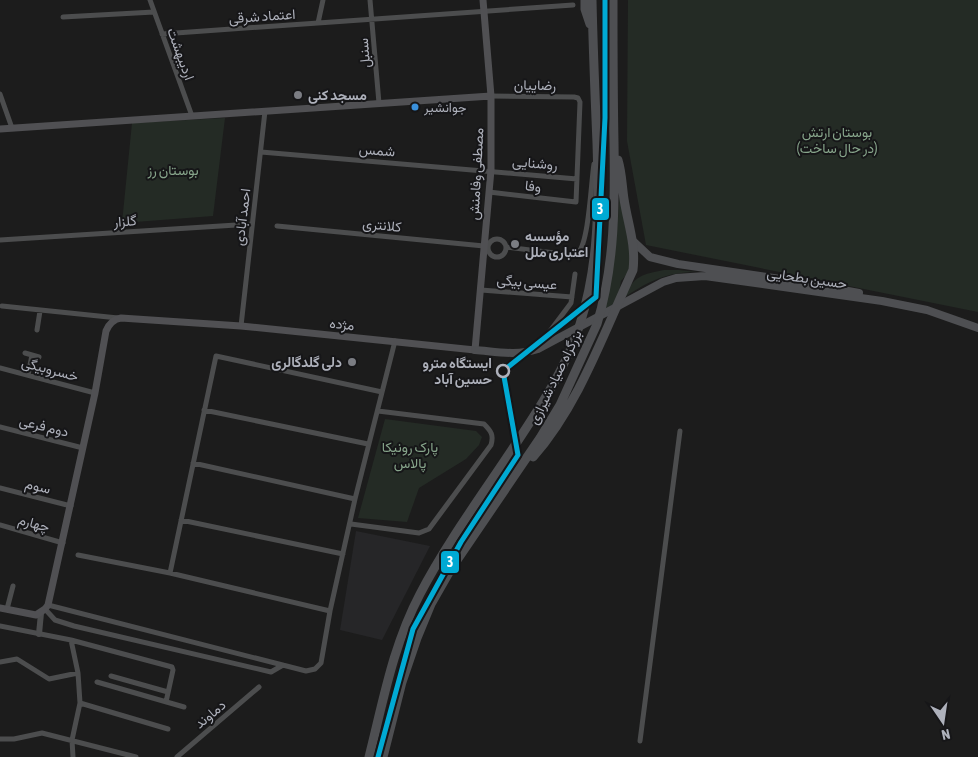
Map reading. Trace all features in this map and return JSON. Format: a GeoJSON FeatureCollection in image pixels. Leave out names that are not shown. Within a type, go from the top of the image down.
{"type":"FeatureCollection","features":[{"type":"Feature","properties":{"kind":"highway"},"geometry":{"type":"LineString","coordinates":[[585,0],[584,9],[593,32]]}},
{"type":"Feature","properties":{"kind":"highway","name":"بزرگراه صیاد شیرازی"},"geometry":{"type":"LineString","coordinates":[[369,757],[395,655],[404,629],[420,594],[438,563],[556,381],[576,336],[592,275],[598,218],[592,0]]}},
{"type":"Feature","properties":{"kind":"highway","name":"بزرگراه صیاد شیرازی"},"geometry":{"type":"LineString","coordinates":[[383,757],[402,682],[431,604],[451,568],[511,481],[560,405],[599,318],[612,238],[615,190],[614,0]]}},
{"type":"Feature","properties":{"kind":"highway"},"geometry":{"type":"LineString","coordinates":[[511,481],[545,444],[567,410],[633,270],[634,242],[624,199],[623,178],[614,143]]}},
{"type":"Feature","properties":{"kind":"main road","name":"مصطفی وفامنش"},"geometry":{"type":"LineString","coordinates":[[476,350],[491,170],[491,96],[483,0]]}},
{"type":"Feature","properties":{"kind":"main road"},"geometry":{"type":"LineString","coordinates":[[0,129],[491,96]]}},
{"type":"Feature","properties":{"kind":"main road"},"geometry":{"type":"LineString","coordinates":[[634,242],[650,257],[678,264],[794,281],[867,295],[882,301]]}},
{"type":"Feature","properties":{"kind":"main road","name":"حسین بطحایی"},"geometry":{"type":"LineString","coordinates":[[559,338],[632,297],[664,282],[676,278],[705,276],[882,301],[927,310],[978,328]]}},
{"type":"Feature","properties":{"kind":"main road"},"geometry":{"type":"LineString","coordinates":[[4,609],[30,615],[45,609],[63,543],[95,393],[106,331],[110,324],[118,318]]}},
{"type":"Feature","properties":{"kind":"main road","name":"مژده"},"geometry":{"type":"LineString","coordinates":[[118,318],[241,326],[476,350],[524,353],[559,338]]}},
{"type":"Feature","properties":{"kind":"street","name":"اردیبهشت"},"geometry":{"type":"LineString","coordinates":[[150,0],[192,116]]}},
{"type":"Feature","properties":{"kind":"street"},"geometry":{"type":"LineString","coordinates":[[318,23],[323,0]]}},
{"type":"Feature","properties":{"kind":"street","name":"سنبل"},"geometry":{"type":"LineString","coordinates":[[370,0],[379,103]]}},
{"type":"Feature","properties":{"kind":"street","name":"اعتماد شرقی"},"geometry":{"type":"LineString","coordinates":[[162,34],[573,5]]}},
{"type":"Feature","properties":{"kind":"street"},"geometry":{"type":"LineString","coordinates":[[63,17],[154,12]]}},
{"type":"Feature","properties":{"kind":"street"},"geometry":{"type":"LineString","coordinates":[[0,94],[12,128]]}},
{"type":"Feature","properties":{"kind":"street","name":"رضاییان"},"geometry":{"type":"LineString","coordinates":[[491,96],[578,98],[580,102],[577,179]]}},
{"type":"Feature","properties":{"kind":"street","name":"احمد آبادی"},"geometry":{"type":"LineString","coordinates":[[241,326],[265,111]]}},
{"type":"Feature","properties":{"kind":"street"},"geometry":{"type":"LineString","coordinates":[[506,247],[575,255],[578,253],[582,246],[590,210],[591,186],[597,144]]}},
{"type":"Feature","properties":{"kind":"street","name":"شمس"},"geometry":{"type":"LineString","coordinates":[[261,152],[491,170]]}},
{"type":"Feature","properties":{"kind":"street","name":"روشنایی"},"geometry":{"type":"LineString","coordinates":[[491,170],[577,179]]}},
{"type":"Feature","properties":{"kind":"street","name":"وفا"},"geometry":{"type":"LineString","coordinates":[[489,192],[576,202],[577,179]]}},
{"type":"Feature","properties":{"kind":"street","name":"گلزار"},"geometry":{"type":"LineString","coordinates":[[0,240],[252,224]]}},
{"type":"Feature","properties":{"kind":"street","name":"کلانتری"},"geometry":{"type":"LineString","coordinates":[[278,226],[484,246]]}},
{"type":"Feature","properties":{"kind":"street"},"geometry":{"type":"LineString","coordinates":[[485,238],[502,240],[506,247]]}},
{"type":"Feature","properties":{"kind":"street"},"geometry":{"type":"LineString","coordinates":[[494,239],[489,242],[487,247],[489,253],[494,256]]}},
{"type":"Feature","properties":{"kind":"street"},"geometry":{"type":"LineString","coordinates":[[483,256],[502,255],[506,247]]}},
{"type":"Feature","properties":{"kind":"street"},"geometry":{"type":"LineString","coordinates":[[547,335],[571,302],[575,274]]}},
{"type":"Feature","properties":{"kind":"street","name":"عیسی بیگی"},"geometry":{"type":"LineString","coordinates":[[481,290],[572,297]]}},
{"type":"Feature","properties":{"kind":"street","name":"مژده"},"geometry":{"type":"LineString","coordinates":[[2,306],[118,318]]}},
{"type":"Feature","properties":{"kind":"street"},"geometry":{"type":"LineString","coordinates":[[37,330],[40,311]]}},
{"type":"Feature","properties":{"kind":"street"},"geometry":{"type":"LineString","coordinates":[[45,609],[306,671],[315,670],[321,663],[330,611],[351,524],[355,499],[395,341]]}},
{"type":"Feature","properties":{"kind":"street"},"geometry":{"type":"LineString","coordinates":[[25,353],[39,357]]}},
{"type":"Feature","properties":{"kind":"street"},"geometry":{"type":"LineString","coordinates":[[28,375],[32,355]]}},
{"type":"Feature","properties":{"kind":"street"},"geometry":{"type":"LineString","coordinates":[[170,573],[216,356],[382,392]]}},
{"type":"Feature","properties":{"kind":"street","name":"خسروبیگی"},"geometry":{"type":"LineString","coordinates":[[0,368],[95,393]]}},
{"type":"Feature","properties":{"kind":"street"},"geometry":{"type":"LineString","coordinates":[[204,410],[368,444]]}},
{"type":"Feature","properties":{"kind":"street"},"geometry":{"type":"LineString","coordinates":[[351,524],[419,533],[425,531],[491,445],[493,438],[491,431],[484,424],[378,411]]}},
{"type":"Feature","properties":{"kind":"street","name":"دوم فرعی"},"geometry":{"type":"LineString","coordinates":[[0,427],[83,448]]}},
{"type":"Feature","properties":{"kind":"street"},"geometry":{"type":"LineString","coordinates":[[640,741],[680,432]]}},
{"type":"Feature","properties":{"kind":"street"},"geometry":{"type":"LineString","coordinates":[[193,463],[355,499]]}},
{"type":"Feature","properties":{"kind":"street","name":"سوم"},"geometry":{"type":"LineString","coordinates":[[0,488],[71,506]]}},
{"type":"Feature","properties":{"kind":"street"},"geometry":{"type":"LineString","coordinates":[[181,520],[343,554]]}},
{"type":"Feature","properties":{"kind":"street","name":"چهارم"},"geometry":{"type":"LineString","coordinates":[[0,525],[63,543]]}},
{"type":"Feature","properties":{"kind":"street"},"geometry":{"type":"LineString","coordinates":[[78,555],[170,573],[330,611]]}},
{"type":"Feature","properties":{"kind":"street"},"geometry":{"type":"LineString","coordinates":[[4,609],[13,586]]}},
{"type":"Feature","properties":{"kind":"street"},"geometry":{"type":"LineString","coordinates":[[40,634],[45,609]]}},
{"type":"Feature","properties":{"kind":"street"},"geometry":{"type":"LineString","coordinates":[[45,609],[55,620],[74,626],[271,672],[282,665]]}},
{"type":"Feature","properties":{"kind":"street"},"geometry":{"type":"LineString","coordinates":[[0,626],[71,640],[172,667],[166,702]]}},
{"type":"Feature","properties":{"kind":"street"},"geometry":{"type":"LineString","coordinates":[[71,640],[78,674],[80,703],[72,740],[74,757]]}},
{"type":"Feature","properties":{"kind":"street"},"geometry":{"type":"LineString","coordinates":[[0,662],[17,659],[49,680],[78,674]]}},
{"type":"Feature","properties":{"kind":"street"},"geometry":{"type":"LineString","coordinates":[[111,676],[168,692]]}},
{"type":"Feature","properties":{"kind":"street"},"geometry":{"type":"LineString","coordinates":[[97,682],[184,707]]}},
{"type":"Feature","properties":{"kind":"street","name":"دماوند"},"geometry":{"type":"LineString","coordinates":[[177,757],[259,688]]}},
{"type":"Feature","properties":{"kind":"street"},"geometry":{"type":"LineString","coordinates":[[80,703],[168,729]]}},
{"type":"Feature","properties":{"kind":"street"},"geometry":{"type":"LineString","coordinates":[[0,739],[14,739],[42,733],[136,757]]}},
{"type":"Feature","properties":{"kind":"shaded area"},"geometry":{"type":"Polygon","coordinates":[[[356,531],[430,546],[382,640],[340,630],[356,531]]]}},
{"type":"Feature","properties":{"kind":"green space","name":"بوستان ارتش (در حال ساخت)"},"geometry":{"type":"Polygon","coordinates":[[[628,0],[978,0],[978,312],[646,245],[627,141],[628,0]]]}},
{"type":"Feature","properties":{"kind":"green space","name":"بوستان رز"},"geometry":{"type":"Polygon","coordinates":[[[225,118],[213,216],[122,223],[132,123],[225,118]]]}},
{"type":"Feature","properties":{"kind":"green space"},"geometry":{"type":"Polygon","coordinates":[[[620,178],[631,241],[629,272],[621,281],[617,302],[605,309],[616,244],[620,178]]]}},
{"type":"Feature","properties":{"kind":"green space"},"geometry":{"type":"Polygon","coordinates":[[[664,270],[697,272],[686,272],[659,278],[625,297],[635,280],[650,273],[664,270]]]}},
{"type":"Feature","properties":{"kind":"green space","name":"پارک رونیکا پالاس"},"geometry":{"type":"Polygon","coordinates":[[[385,419],[476,431],[482,437],[479,445],[466,459],[419,488],[407,522],[358,518],[385,419]]]}},
{"type":"Feature","properties":{"kind":"transit line","name":"3"},"geometry":{"type":"LineString","coordinates":[[378,757],[413,629],[461,542],[518,455],[503,371],[596,297],[605,118],[605,0]]}},
{"type":"Feature","properties":{"kind":"place","name":"مسجد کنی"},"geometry":{"type":"Point","coordinates":[298,95]}},
{"type":"Feature","properties":{"kind":"place","name":"جوانشیر"},"geometry":{"type":"Point","coordinates":[415,107]}},
{"type":"Feature","properties":{"kind":"place","name":"مؤسسه اعتباری ملل"},"geometry":{"type":"Point","coordinates":[515,244]}},
{"type":"Feature","properties":{"kind":"place","name":"دلی گلدگالری"},"geometry":{"type":"Point","coordinates":[352,362]}},
{"type":"Feature","properties":{"kind":"place","name":"ایستگاه مترو حسین آباد"},"geometry":{"type":"Point","coordinates":[503,371]}}]}
